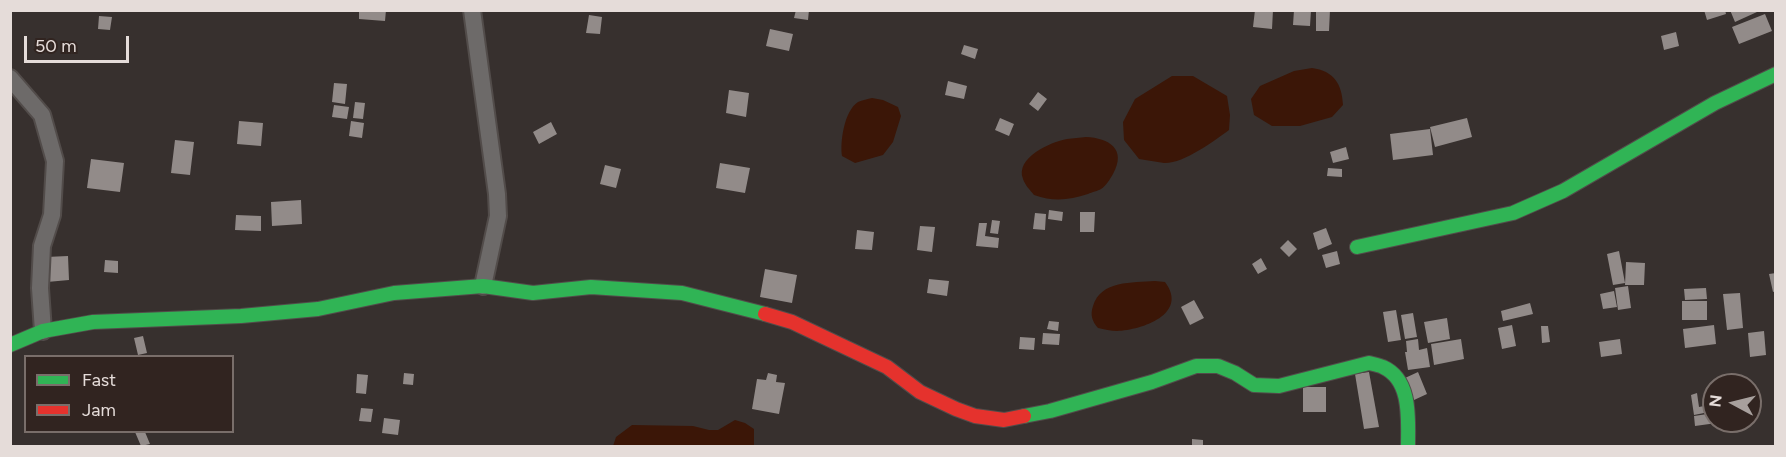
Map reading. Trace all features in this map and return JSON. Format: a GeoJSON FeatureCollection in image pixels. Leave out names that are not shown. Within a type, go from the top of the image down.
{"type":"FeatureCollection","features":[{"type":"Feature","properties":{"kind":"street"},"geometry":{"type":"LineString","coordinates":[[472,10],[498,205],[496,226],[483,286]]}},
{"type":"Feature","properties":{"kind":"street"},"geometry":{"type":"LineString","coordinates":[[1357,247],[1513,213],[1563,191],[1715,103],[1776,74]]}},
{"type":"Feature","properties":{"kind":"street"},"geometry":{"type":"LineString","coordinates":[[10,78],[42,115],[56,161],[52,216],[42,246],[40,288],[43,331]]}},
{"type":"Feature","properties":{"kind":"street"},"geometry":{"type":"LineString","coordinates":[[10,345],[43,331],[93,322],[242,316],[318,309],[394,293],[483,286],[533,293],[591,287],[682,293],[744,307],[792,322],[887,367],[920,392],[956,409],[975,416],[1004,420],[1050,411],[1152,382],[1196,366],[1218,366],[1235,372],[1254,385],[1279,386],[1369,363],[1381,365],[1394,374],[1403,387],[1408,403],[1408,447]]}},
{"type":"Feature","properties":{"kind":"shaded area"},"geometry":{"type":"Polygon","coordinates":[[[1312,68],[1331,75],[1339,85],[1343,105],[1332,117],[1300,126],[1272,126],[1254,115],[1251,99],[1260,86],[1294,71],[1312,68]]]}},
{"type":"Feature","properties":{"kind":"shaded area"},"geometry":{"type":"Polygon","coordinates":[[[1172,76],[1193,76],[1227,96],[1230,115],[1229,130],[1180,160],[1164,163],[1139,159],[1124,140],[1123,122],[1135,99],[1172,76]]]}},
{"type":"Feature","properties":{"kind":"shaded area"},"geometry":{"type":"Polygon","coordinates":[[[872,98],[898,107],[901,116],[893,142],[883,155],[855,163],[842,156],[846,119],[853,106],[860,101],[872,98]]]}},
{"type":"Feature","properties":{"kind":"shaded area"},"geometry":{"type":"Polygon","coordinates":[[[1086,137],[1102,140],[1113,146],[1117,152],[1117,165],[1105,186],[1100,190],[1068,199],[1048,199],[1034,195],[1024,181],[1022,171],[1029,158],[1043,147],[1067,139],[1086,137]]]}},
{"type":"Feature","properties":{"kind":"shaded area"},"geometry":{"type":"Polygon","coordinates":[[[1165,282],[1171,293],[1171,303],[1167,311],[1159,318],[1127,330],[1112,331],[1098,328],[1092,318],[1092,309],[1103,291],[1118,284],[1165,282]]]}},
{"type":"Feature","properties":{"kind":"shaded area"},"geometry":{"type":"Polygon","coordinates":[[[735,420],[754,429],[754,446],[613,446],[616,437],[632,425],[693,426],[718,430],[735,420]]]}},
{"type":"Feature","properties":{"kind":"building"},"geometry":{"type":"Polygon","coordinates":[[[359,10],[386,10],[385,21],[359,19],[359,10]]]}},
{"type":"Feature","properties":{"kind":"building"},"geometry":{"type":"Polygon","coordinates":[[[796,10],[809,10],[808,20],[794,18],[796,10]]]}},
{"type":"Feature","properties":{"kind":"building"},"geometry":{"type":"Polygon","coordinates":[[[1255,10],[1273,10],[1272,29],[1253,27],[1255,10]]]}},
{"type":"Feature","properties":{"kind":"building"},"geometry":{"type":"Polygon","coordinates":[[[1294,10],[1311,10],[1310,26],[1293,25],[1294,10]]]}},
{"type":"Feature","properties":{"kind":"building"},"geometry":{"type":"Polygon","coordinates":[[[1316,10],[1330,10],[1329,31],[1316,31],[1316,10]]]}},
{"type":"Feature","properties":{"kind":"building"},"geometry":{"type":"Polygon","coordinates":[[[1704,10],[1725,10],[1726,14],[1707,20],[1704,10]]]}},
{"type":"Feature","properties":{"kind":"building"},"geometry":{"type":"Polygon","coordinates":[[[1730,10],[1757,10],[1757,12],[1735,22],[1730,10]]]}},
{"type":"Feature","properties":{"kind":"building"},"geometry":{"type":"Polygon","coordinates":[[[1765,14],[1772,31],[1739,44],[1732,27],[1765,14]]]}},
{"type":"Feature","properties":{"kind":"building"},"geometry":{"type":"Polygon","coordinates":[[[589,15],[602,17],[600,34],[586,33],[589,15]]]}},
{"type":"Feature","properties":{"kind":"building"},"geometry":{"type":"Polygon","coordinates":[[[99,16],[112,17],[110,30],[98,29],[99,16]]]}},
{"type":"Feature","properties":{"kind":"building"},"geometry":{"type":"Polygon","coordinates":[[[770,29],[793,34],[789,51],[766,46],[770,29]]]}},
{"type":"Feature","properties":{"kind":"building"},"geometry":{"type":"Polygon","coordinates":[[[1676,32],[1679,46],[1664,50],[1661,36],[1676,32]]]}},
{"type":"Feature","properties":{"kind":"building"},"geometry":{"type":"Polygon","coordinates":[[[964,45],[978,49],[975,59],[961,54],[964,45]]]}},
{"type":"Feature","properties":{"kind":"building"},"geometry":{"type":"Polygon","coordinates":[[[948,81],[967,86],[964,99],[945,95],[948,81]]]}},
{"type":"Feature","properties":{"kind":"building"},"geometry":{"type":"Polygon","coordinates":[[[334,83],[347,84],[345,104],[332,102],[334,83]]]}},
{"type":"Feature","properties":{"kind":"building"},"geometry":{"type":"Polygon","coordinates":[[[729,90],[749,93],[746,117],[726,113],[729,90]]]}},
{"type":"Feature","properties":{"kind":"building"},"geometry":{"type":"Polygon","coordinates":[[[1038,92],[1047,99],[1038,111],[1029,104],[1038,92]]]}},
{"type":"Feature","properties":{"kind":"building"},"geometry":{"type":"Polygon","coordinates":[[[355,102],[365,103],[363,119],[353,118],[355,102]]]}},
{"type":"Feature","properties":{"kind":"building"},"geometry":{"type":"Polygon","coordinates":[[[334,105],[349,107],[347,119],[332,117],[334,105]]]}},
{"type":"Feature","properties":{"kind":"building"},"geometry":{"type":"Polygon","coordinates":[[[1000,118],[1014,124],[1009,136],[995,130],[1000,118]]]}},
{"type":"Feature","properties":{"kind":"building"},"geometry":{"type":"Polygon","coordinates":[[[1467,118],[1472,137],[1435,147],[1430,127],[1467,118]]]}},
{"type":"Feature","properties":{"kind":"building"},"geometry":{"type":"Polygon","coordinates":[[[239,121],[263,123],[261,146],[237,144],[239,121]]]}},
{"type":"Feature","properties":{"kind":"building"},"geometry":{"type":"Polygon","coordinates":[[[351,121],[364,123],[362,138],[349,136],[351,121]]]}},
{"type":"Feature","properties":{"kind":"building"},"geometry":{"type":"Polygon","coordinates":[[[551,122],[557,134],[539,144],[533,132],[551,122]]]}},
{"type":"Feature","properties":{"kind":"building"},"geometry":{"type":"Polygon","coordinates":[[[1430,129],[1433,155],[1393,160],[1390,134],[1430,129]]]}},
{"type":"Feature","properties":{"kind":"building"},"geometry":{"type":"Polygon","coordinates":[[[175,140],[194,142],[190,175],[171,173],[175,140]]]}},
{"type":"Feature","properties":{"kind":"building"},"geometry":{"type":"Polygon","coordinates":[[[1346,147],[1349,159],[1333,163],[1330,152],[1346,147]]]}},
{"type":"Feature","properties":{"kind":"building"},"geometry":{"type":"Polygon","coordinates":[[[91,159],[124,163],[120,192],[87,188],[91,159]]]}},
{"type":"Feature","properties":{"kind":"building"},"geometry":{"type":"Polygon","coordinates":[[[720,163],[750,168],[745,193],[716,188],[720,163]]]}},
{"type":"Feature","properties":{"kind":"building"},"geometry":{"type":"Polygon","coordinates":[[[605,165],[621,169],[616,188],[600,184],[605,165]]]}},
{"type":"Feature","properties":{"kind":"building"},"geometry":{"type":"Polygon","coordinates":[[[1328,168],[1342,169],[1342,177],[1327,176],[1328,168]]]}},
{"type":"Feature","properties":{"kind":"building"},"geometry":{"type":"Polygon","coordinates":[[[301,200],[302,224],[272,226],[271,202],[301,200]]]}},
{"type":"Feature","properties":{"kind":"building"},"geometry":{"type":"Polygon","coordinates":[[[1049,210],[1063,212],[1062,221],[1048,219],[1049,210]]]}},
{"type":"Feature","properties":{"kind":"building"},"geometry":{"type":"Polygon","coordinates":[[[1080,212],[1095,212],[1094,232],[1080,232],[1080,212]]]}},
{"type":"Feature","properties":{"kind":"building"},"geometry":{"type":"Polygon","coordinates":[[[1035,213],[1046,214],[1045,230],[1033,229],[1035,213]]]}},
{"type":"Feature","properties":{"kind":"building"},"geometry":{"type":"Polygon","coordinates":[[[236,215],[261,216],[261,231],[235,230],[236,215]]]}},
{"type":"Feature","properties":{"kind":"building"},"geometry":{"type":"Polygon","coordinates":[[[992,220],[1000,221],[998,234],[990,233],[992,220]]]}},
{"type":"Feature","properties":{"kind":"building"},"geometry":{"type":"Polygon","coordinates":[[[979,223],[987,223],[985,236],[999,238],[998,248],[976,246],[979,223]]]}},
{"type":"Feature","properties":{"kind":"building"},"geometry":{"type":"Polygon","coordinates":[[[920,226],[935,227],[932,252],[917,250],[920,226]]]}},
{"type":"Feature","properties":{"kind":"building"},"geometry":{"type":"Polygon","coordinates":[[[1326,228],[1332,244],[1318,250],[1313,233],[1326,228]]]}},
{"type":"Feature","properties":{"kind":"building"},"geometry":{"type":"Polygon","coordinates":[[[857,230],[874,232],[872,250],[855,249],[857,230]]]}},
{"type":"Feature","properties":{"kind":"building"},"geometry":{"type":"Polygon","coordinates":[[[1288,240],[1297,249],[1289,257],[1280,248],[1288,240]]]}},
{"type":"Feature","properties":{"kind":"building"},"geometry":{"type":"Polygon","coordinates":[[[1337,251],[1340,264],[1326,268],[1322,255],[1337,251]]]}},
{"type":"Feature","properties":{"kind":"building"},"geometry":{"type":"Polygon","coordinates":[[[1619,251],[1625,283],[1613,285],[1607,254],[1619,251]]]}},
{"type":"Feature","properties":{"kind":"building"},"geometry":{"type":"Polygon","coordinates":[[[68,256],[69,280],[47,282],[46,257],[68,256]]]}},
{"type":"Feature","properties":{"kind":"building"},"geometry":{"type":"Polygon","coordinates":[[[1261,258],[1267,269],[1258,274],[1252,264],[1261,258]]]}},
{"type":"Feature","properties":{"kind":"building"},"geometry":{"type":"Polygon","coordinates":[[[105,260],[118,261],[118,273],[104,272],[105,260]]]}},
{"type":"Feature","properties":{"kind":"building"},"geometry":{"type":"Polygon","coordinates":[[[1626,262],[1645,263],[1644,285],[1625,285],[1626,262]]]}},
{"type":"Feature","properties":{"kind":"building"},"geometry":{"type":"Polygon","coordinates":[[[765,269],[797,275],[792,303],[760,297],[765,269]]]}},
{"type":"Feature","properties":{"kind":"building"},"geometry":{"type":"Polygon","coordinates":[[[1776,273],[1776,291],[1773,292],[1769,274],[1776,273]]]}},
{"type":"Feature","properties":{"kind":"building"},"geometry":{"type":"Polygon","coordinates":[[[929,279],[949,281],[947,296],[927,293],[929,279]]]}},
{"type":"Feature","properties":{"kind":"building"},"geometry":{"type":"Polygon","coordinates":[[[1628,286],[1631,308],[1618,310],[1615,288],[1628,286]]]}},
{"type":"Feature","properties":{"kind":"building"},"geometry":{"type":"Polygon","coordinates":[[[1706,288],[1707,299],[1685,300],[1684,289],[1706,288]]]}},
{"type":"Feature","properties":{"kind":"building"},"geometry":{"type":"Polygon","coordinates":[[[1614,291],[1617,307],[1603,309],[1600,294],[1614,291]]]}},
{"type":"Feature","properties":{"kind":"building"},"geometry":{"type":"Polygon","coordinates":[[[1740,293],[1743,328],[1727,330],[1723,294],[1740,293]]]}},
{"type":"Feature","properties":{"kind":"building"},"geometry":{"type":"Polygon","coordinates":[[[1194,300],[1204,318],[1190,325],[1181,307],[1194,300]]]}},
{"type":"Feature","properties":{"kind":"building"},"geometry":{"type":"Polygon","coordinates":[[[1682,301],[1707,301],[1707,320],[1682,320],[1682,301]]]}},
{"type":"Feature","properties":{"kind":"building"},"geometry":{"type":"Polygon","coordinates":[[[1530,303],[1533,314],[1503,321],[1501,311],[1530,303]]]}},
{"type":"Feature","properties":{"kind":"building"},"geometry":{"type":"Polygon","coordinates":[[[1396,310],[1401,340],[1388,342],[1383,312],[1396,310]]]}},
{"type":"Feature","properties":{"kind":"building"},"geometry":{"type":"Polygon","coordinates":[[[1413,313],[1417,337],[1405,339],[1401,315],[1413,313]]]}},
{"type":"Feature","properties":{"kind":"building"},"geometry":{"type":"Polygon","coordinates":[[[1447,318],[1450,339],[1428,343],[1424,322],[1447,318]]]}},
{"type":"Feature","properties":{"kind":"building"},"geometry":{"type":"Polygon","coordinates":[[[1049,321],[1059,322],[1058,331],[1047,329],[1049,321]]]}},
{"type":"Feature","properties":{"kind":"building"},"geometry":{"type":"Polygon","coordinates":[[[1512,325],[1516,346],[1502,349],[1498,328],[1512,325]]]}},
{"type":"Feature","properties":{"kind":"building"},"geometry":{"type":"Polygon","coordinates":[[[1714,325],[1716,344],[1685,348],[1683,329],[1714,325]]]}},
{"type":"Feature","properties":{"kind":"building"},"geometry":{"type":"Polygon","coordinates":[[[1541,326],[1548,326],[1550,342],[1542,343],[1541,326]]]}},
{"type":"Feature","properties":{"kind":"building"},"geometry":{"type":"Polygon","coordinates":[[[1764,331],[1766,355],[1750,357],[1748,333],[1764,331]]]}},
{"type":"Feature","properties":{"kind":"building"},"geometry":{"type":"Polygon","coordinates":[[[1043,333],[1060,334],[1059,345],[1042,344],[1043,333]]]}},
{"type":"Feature","properties":{"kind":"building"},"geometry":{"type":"Polygon","coordinates":[[[143,336],[147,353],[138,355],[134,338],[143,336]]]}},
{"type":"Feature","properties":{"kind":"building"},"geometry":{"type":"Polygon","coordinates":[[[1020,337],[1035,338],[1034,350],[1019,349],[1020,337]]]}},
{"type":"Feature","properties":{"kind":"building"},"geometry":{"type":"Polygon","coordinates":[[[1418,339],[1419,350],[1427,348],[1430,367],[1408,370],[1406,341],[1418,339]]]}},
{"type":"Feature","properties":{"kind":"building"},"geometry":{"type":"Polygon","coordinates":[[[1461,339],[1464,359],[1434,365],[1431,344],[1461,339]]]}},
{"type":"Feature","properties":{"kind":"building"},"geometry":{"type":"Polygon","coordinates":[[[1620,339],[1622,354],[1601,357],[1599,342],[1620,339]]]}},
{"type":"Feature","properties":{"kind":"building"},"geometry":{"type":"Polygon","coordinates":[[[1369,372],[1379,427],[1364,429],[1355,374],[1369,372]]]}},
{"type":"Feature","properties":{"kind":"building"},"geometry":{"type":"Polygon","coordinates":[[[1418,372],[1427,394],[1414,400],[1405,378],[1418,372]]]}},
{"type":"Feature","properties":{"kind":"building"},"geometry":{"type":"Polygon","coordinates":[[[404,373],[414,374],[413,385],[403,384],[404,373]]]}},
{"type":"Feature","properties":{"kind":"building"},"geometry":{"type":"Polygon","coordinates":[[[768,373],[777,375],[776,382],[785,383],[779,414],[752,409],[757,379],[766,380],[768,373]]]}},
{"type":"Feature","properties":{"kind":"building"},"geometry":{"type":"Polygon","coordinates":[[[357,374],[368,375],[366,394],[356,393],[357,374]]]}},
{"type":"Feature","properties":{"kind":"building"},"geometry":{"type":"Polygon","coordinates":[[[1303,387],[1326,387],[1326,412],[1303,412],[1303,387]]]}},
{"type":"Feature","properties":{"kind":"building"},"geometry":{"type":"Polygon","coordinates":[[[1697,393],[1702,413],[1694,415],[1691,395],[1697,393]]]}},
{"type":"Feature","properties":{"kind":"building"},"geometry":{"type":"Polygon","coordinates":[[[361,408],[373,409],[371,422],[359,421],[361,408]]]}},
{"type":"Feature","properties":{"kind":"building"},"geometry":{"type":"Polygon","coordinates":[[[1702,415],[1702,425],[1695,426],[1694,416],[1702,415]]]}},
{"type":"Feature","properties":{"kind":"building"},"geometry":{"type":"Polygon","coordinates":[[[384,418],[400,420],[398,435],[382,433],[384,418]]]}},
{"type":"Feature","properties":{"kind":"building"},"geometry":{"type":"Polygon","coordinates":[[[135,433],[145,433],[150,444],[141,446],[135,433]]]}},
{"type":"Feature","properties":{"kind":"building"},"geometry":{"type":"Polygon","coordinates":[[[1192,439],[1203,440],[1203,446],[1192,446],[1192,439]]]}},
{"type":"Feature","properties":{"kind":"traffic: fast"},"geometry":{"type":"LineString","coordinates":[[1357,247],[1513,213],[1563,191],[1715,103],[1776,74]]}},
{"type":"Feature","properties":{"kind":"traffic: fast"},"geometry":{"type":"LineString","coordinates":[[10,345],[43,331],[93,322],[241,316],[318,309],[394,293],[483,286],[533,293],[591,287],[682,293],[765,314]]}},
{"type":"Feature","properties":{"kind":"traffic: fast"},"geometry":{"type":"LineString","coordinates":[[1024,416],[1050,411],[1152,382],[1196,366],[1218,366],[1254,385],[1279,386],[1369,363],[1383,367],[1392,373],[1404,391],[1408,413],[1408,446]]}},
{"type":"Feature","properties":{"kind":"traffic: jam"},"geometry":{"type":"LineString","coordinates":[[765,314],[792,322],[887,367],[920,392],[956,409],[975,416],[1004,420],[1024,416]]}}]}
